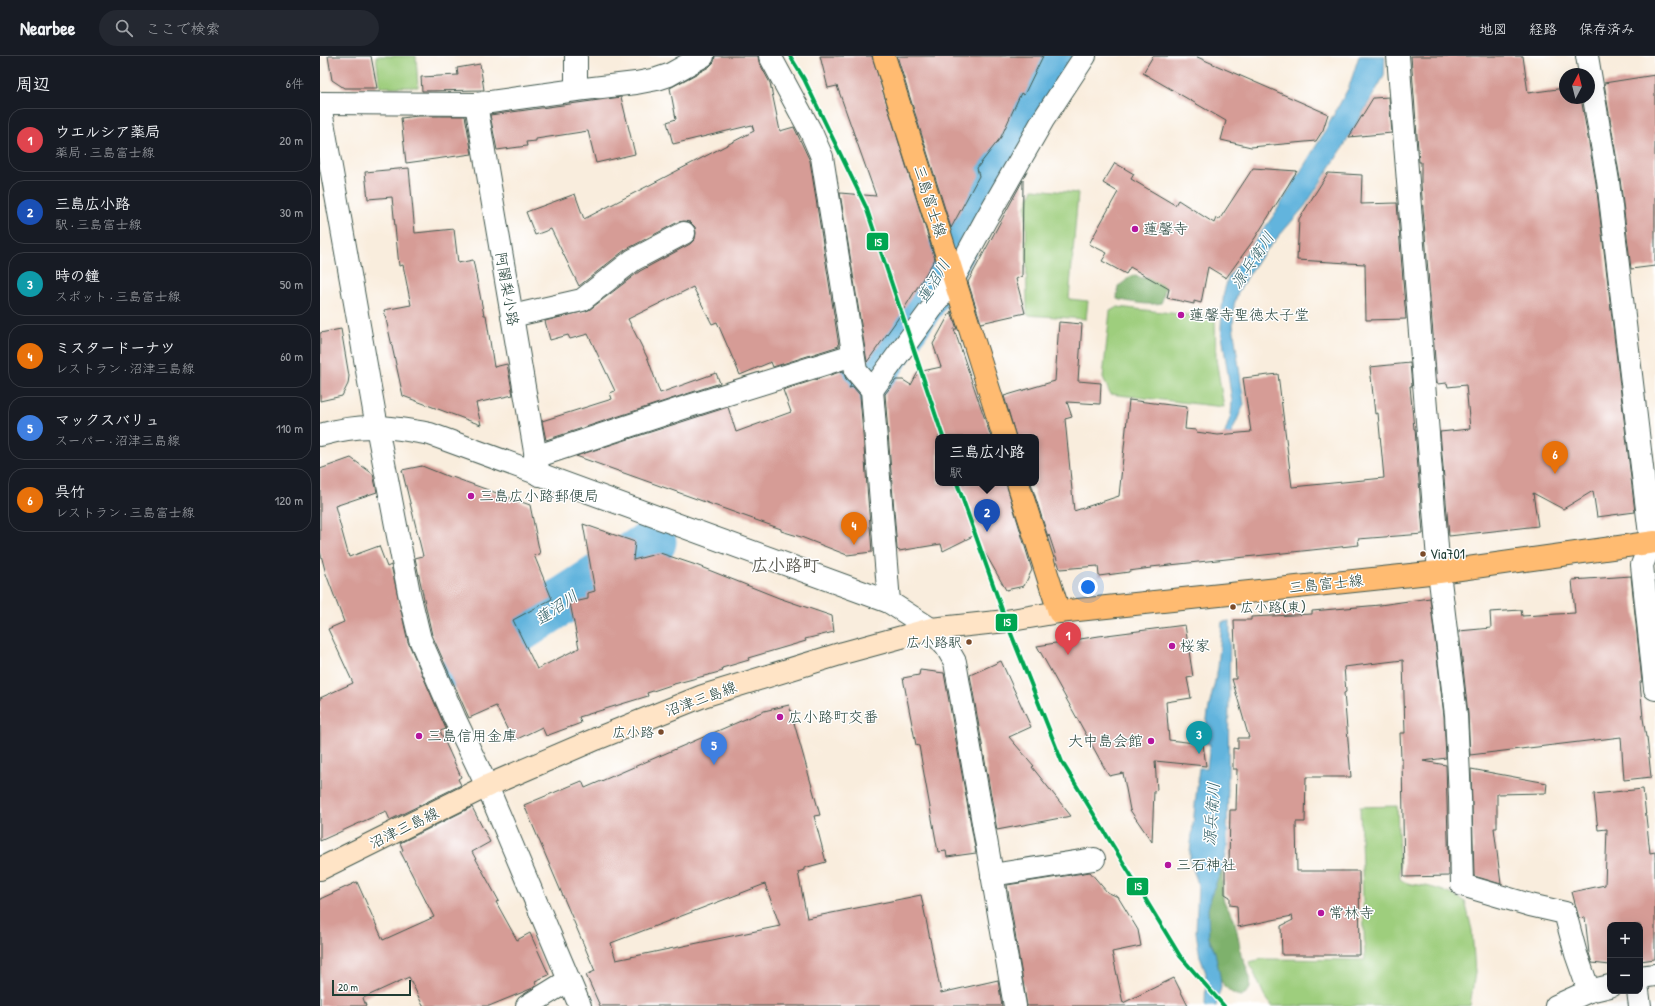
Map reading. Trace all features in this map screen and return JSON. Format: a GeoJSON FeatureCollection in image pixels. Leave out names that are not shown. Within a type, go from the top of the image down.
{"type":"FeatureCollection","features":[{"type":"Feature","properties":{"kind":"main road","name":"三島富士線"},"geometry":{"type":"LineString","coordinates":[[884,56],[1003,434]]}},
{"type":"Feature","properties":{"kind":"main road"},"geometry":{"type":"LineString","coordinates":[[1019,486],[1059,612]]}},
{"type":"Feature","properties":{"kind":"main road","name":"三島富士線"},"geometry":{"type":"LineString","coordinates":[[1059,612],[1439,572],[1653,543]]}},
{"type":"Feature","properties":{"kind":"main road","name":"沼津三島線"},"geometry":{"type":"LineString","coordinates":[[320,869],[487,786],[596,739],[703,696],[843,653],[931,629],[1006,621],[1059,612]]}},
{"type":"Feature","properties":{"kind":"street"},"geometry":{"type":"LineString","coordinates":[[576,56],[576,90]]}},
{"type":"Feature","properties":{"kind":"street"},"geometry":{"type":"LineString","coordinates":[[580,1006],[487,786],[455,719],[420,639],[409,593],[377,427],[320,104],[476,104],[576,90],[636,84],[669,75],[703,56]]}},
{"type":"Feature","properties":{"kind":"street"},"geometry":{"type":"LineString","coordinates":[[770,56],[812,132],[822,157],[862,375],[889,602]]}},
{"type":"Feature","properties":{"kind":"street"},"geometry":{"type":"LineString","coordinates":[[537,466],[686,407],[862,375],[953,272],[985,221],[1043,120],[1085,56]]}},
{"type":"Feature","properties":{"kind":"street"},"geometry":{"type":"LineString","coordinates":[[1398,56],[1439,572],[1456,715],[1462,885],[1530,906],[1565,913],[1576,954],[1589,991]]}},
{"type":"Feature","properties":{"kind":"street"},"geometry":{"type":"LineString","coordinates":[[1587,56],[1608,181],[1653,543],[1642,565],[1655,689]]}},
{"type":"Feature","properties":{"kind":"street","name":"阿闍梨小路"},"geometry":{"type":"LineString","coordinates":[[476,104],[537,466]]}},
{"type":"Feature","properties":{"kind":"street"},"geometry":{"type":"LineString","coordinates":[[512,316],[582,300],[592,294],[633,260],[684,233]]}},
{"type":"Feature","properties":{"kind":"street"},"geometry":{"type":"LineString","coordinates":[[320,435],[341,429],[361,426],[402,429],[430,434],[537,466],[889,602],[931,629],[947,648],[955,662],[1015,1006]]}},
{"type":"Feature","properties":{"kind":"street"},"geometry":{"type":"LineString","coordinates":[[992,876],[1094,859]]}},
{"type":"Feature","properties":{"kind":"street"},"geometry":{"type":"LineString","coordinates":[[1643,976],[1655,974]]}},
{"type":"Feature","properties":{"kind":"street"},"geometry":{"type":"LineString","coordinates":[[527,1006],[569,980]]}},
{"type":"Feature","properties":{"kind":"street"},"geometry":{"type":"LineString","coordinates":[[1556,1006],[1589,991],[1607,987]]}},
{"type":"Feature","properties":{"kind":"street"},"geometry":{"type":"LineString","coordinates":[[1638,994],[1640,1006]]}},
{"type":"Feature","properties":{"kind":"green space"},"geometry":{"type":"Polygon","coordinates":[[[376,56],[416,56],[418,87],[380,87],[376,56]]]}},
{"type":"Feature","properties":{"kind":"green space"},"geometry":{"type":"Polygon","coordinates":[[[1033,189],[1078,193],[1069,299],[1088,301],[1086,319],[1027,315],[1026,206],[1033,189]]]}},
{"type":"Feature","properties":{"kind":"green space"},"geometry":{"type":"Polygon","coordinates":[[[1206,267],[1207,273],[1204,275],[1166,287],[1161,303],[1146,304],[1117,299],[1118,286],[1131,276],[1142,278],[1206,267]]]}},
{"type":"Feature","properties":{"kind":"green space"},"geometry":{"type":"Polygon","coordinates":[[[1118,307],[1215,318],[1216,359],[1224,407],[1110,394],[1103,377],[1110,311],[1118,307]]]}},
{"type":"Feature","properties":{"kind":"green space"},"geometry":{"type":"Polygon","coordinates":[[[1397,806],[1400,879],[1410,884],[1426,886],[1439,890],[1465,901],[1472,930],[1475,972],[1470,1006],[1272,1006],[1264,995],[1249,962],[1263,959],[1365,960],[1360,807],[1397,806]]]}},
{"type":"Feature","properties":{"kind":"green space"},"geometry":{"type":"Polygon","coordinates":[[[1221,866],[1222,893],[1226,906],[1234,919],[1241,956],[1250,978],[1249,990],[1242,996],[1234,994],[1230,991],[1223,984],[1216,972],[1206,923],[1205,910],[1221,866]]]}},
{"type":"Feature","properties":{"kind":"water","name":"源兵衛川"},"geometry":{"type":"Polygon","coordinates":[[[1359,56],[1385,56],[1384,76],[1342,149],[1305,206],[1259,259],[1238,292],[1234,305],[1233,325],[1244,404],[1230,436],[1222,442],[1231,415],[1232,401],[1221,328],[1224,292],[1228,278],[1274,215],[1321,138],[1349,87],[1359,56]]]}},
{"type":"Feature","properties":{"kind":"water","name":"源兵衛川"},"geometry":{"type":"Polygon","coordinates":[[[1230,621],[1227,850],[1224,865],[1213,890],[1208,909],[1209,938],[1215,952],[1221,987],[1216,1006],[1205,1006],[1206,973],[1200,957],[1196,932],[1198,884],[1190,860],[1190,853],[1199,768],[1207,768],[1210,744],[1203,743],[1218,668],[1222,622],[1230,621]]]}},
{"type":"Feature","properties":{"kind":"building"},"geometry":{"type":"Polygon","coordinates":[[[328,56],[371,56],[377,88],[344,88],[332,80],[328,56]]]}},
{"type":"Feature","properties":{"kind":"building"},"geometry":{"type":"Polygon","coordinates":[[[715,56],[758,56],[759,62],[770,83],[780,131],[794,127],[810,161],[839,346],[773,367],[771,362],[740,375],[717,322],[712,324],[693,287],[628,319],[648,359],[660,393],[716,373],[720,383],[546,440],[542,421],[612,399],[610,393],[615,391],[588,334],[570,339],[568,335],[550,340],[545,321],[589,310],[640,271],[690,244],[695,239],[696,233],[695,227],[690,222],[678,222],[625,250],[579,286],[551,229],[535,235],[526,212],[575,194],[584,219],[754,131],[752,125],[673,144],[667,122],[676,119],[670,88],[709,67],[714,62],[715,56]]]}},
{"type":"Feature","properties":{"kind":"building"},"geometry":{"type":"Polygon","coordinates":[[[820,56],[872,56],[935,259],[897,320],[867,362],[840,193],[876,196],[837,86],[828,88],[820,56]]]}},
{"type":"Feature","properties":{"kind":"building"},"geometry":{"type":"Polygon","coordinates":[[[897,56],[1043,56],[1024,95],[1021,93],[1001,137],[977,168],[979,176],[951,228],[897,56]]]}},
{"type":"Feature","properties":{"kind":"building"},"geometry":{"type":"Polygon","coordinates":[[[1153,56],[1195,56],[1328,114],[1323,130],[1316,141],[1251,147],[1221,140],[1226,121],[1143,73],[1153,56]]]}},
{"type":"Feature","properties":{"kind":"building"},"geometry":{"type":"Polygon","coordinates":[[[1411,56],[1523,56],[1528,93],[1559,89],[1559,104],[1582,104],[1596,183],[1635,512],[1597,517],[1593,491],[1563,509],[1533,493],[1538,526],[1449,536],[1440,432],[1470,429],[1466,385],[1448,387],[1447,383],[1437,384],[1421,184],[1421,162],[1419,162],[1411,56]]]}},
{"type":"Feature","properties":{"kind":"building"},"geometry":{"type":"Polygon","coordinates":[[[480,64],[484,90],[422,91],[421,77],[458,75],[457,68],[480,64]]]}},
{"type":"Feature","properties":{"kind":"building"},"geometry":{"type":"Polygon","coordinates":[[[1655,75],[1655,266],[1631,269],[1620,179],[1604,83],[1655,75]]]}},
{"type":"Feature","properties":{"kind":"building"},"geometry":{"type":"Polygon","coordinates":[[[621,97],[635,154],[596,163],[588,131],[536,139],[536,141],[526,142],[527,146],[497,150],[490,115],[621,97]]]}},
{"type":"Feature","properties":{"kind":"building"},"geometry":{"type":"Polygon","coordinates":[[[1389,97],[1392,133],[1349,137],[1373,98],[1389,97]]]}},
{"type":"Feature","properties":{"kind":"building"},"geometry":{"type":"Polygon","coordinates":[[[418,116],[465,116],[472,154],[406,163],[401,118],[418,116]]]}},
{"type":"Feature","properties":{"kind":"building"},"geometry":{"type":"Polygon","coordinates":[[[1115,163],[1134,174],[1131,179],[1175,205],[1178,200],[1214,223],[1216,218],[1219,220],[1253,168],[1297,171],[1255,238],[1226,278],[1208,267],[1201,303],[1194,301],[1194,304],[1167,298],[1169,289],[1130,267],[1126,274],[1102,261],[1107,253],[1089,244],[1118,192],[1103,183],[1115,163]]]}},
{"type":"Feature","properties":{"kind":"building"},"geometry":{"type":"Polygon","coordinates":[[[409,168],[415,233],[454,229],[458,263],[473,260],[484,315],[486,315],[494,367],[507,364],[513,395],[476,403],[481,425],[403,396],[384,310],[411,305],[403,265],[399,266],[392,197],[368,199],[365,172],[409,168]]]}},
{"type":"Feature","properties":{"kind":"building"},"geometry":{"type":"Polygon","coordinates":[[[1328,173],[1362,175],[1361,204],[1397,203],[1406,319],[1366,320],[1365,264],[1297,260],[1299,219],[1328,173]]]}},
{"type":"Feature","properties":{"kind":"building"},"geometry":{"type":"Polygon","coordinates":[[[1023,180],[1022,276],[1016,279],[1025,313],[981,323],[968,282],[1023,180]]]}},
{"type":"Feature","properties":{"kind":"building"},"geometry":{"type":"Polygon","coordinates":[[[951,311],[957,329],[954,329],[990,434],[935,434],[935,486],[1007,486],[1032,570],[1024,586],[1006,590],[975,535],[943,551],[941,544],[899,551],[897,549],[885,394],[896,380],[903,380],[911,385],[918,372],[941,367],[933,344],[951,311]]]}},
{"type":"Feature","properties":{"kind":"building"},"geometry":{"type":"Polygon","coordinates":[[[1059,322],[1082,324],[1078,381],[1101,383],[1100,404],[1067,402],[1072,417],[1065,419],[1074,511],[1119,496],[1129,400],[1187,407],[1185,429],[1196,430],[1196,432],[1218,435],[1251,432],[1243,378],[1278,374],[1292,487],[1384,478],[1378,413],[1375,414],[1370,367],[1410,363],[1412,386],[1410,386],[1415,429],[1423,534],[1358,539],[1359,545],[1151,567],[1099,576],[1098,566],[1060,569],[1032,486],[1039,486],[1039,434],[1015,434],[1004,396],[1055,381],[1059,322]]]}},
{"type":"Feature","properties":{"kind":"building"},"geometry":{"type":"Polygon","coordinates":[[[341,329],[349,376],[348,384],[342,396],[320,401],[320,333],[341,329]]]}},
{"type":"Feature","properties":{"kind":"building"},"geometry":{"type":"Polygon","coordinates":[[[843,371],[846,379],[851,385],[849,388],[853,387],[860,395],[872,552],[847,555],[781,531],[781,529],[576,456],[728,407],[736,432],[791,412],[783,390],[843,371]]]}},
{"type":"Feature","properties":{"kind":"building"},"geometry":{"type":"Polygon","coordinates":[[[351,458],[373,474],[377,492],[335,506],[349,557],[379,546],[387,567],[391,565],[408,642],[446,729],[440,731],[461,777],[458,779],[461,785],[390,820],[386,811],[320,841],[320,698],[353,683],[328,629],[344,622],[326,574],[320,551],[320,469],[351,458]]]}},
{"type":"Feature","properties":{"kind":"building"},"geometry":{"type":"Polygon","coordinates":[[[422,466],[530,505],[540,554],[534,555],[552,599],[513,620],[537,669],[579,648],[570,603],[588,599],[588,593],[595,591],[583,524],[635,542],[633,560],[660,553],[696,565],[779,598],[832,616],[834,632],[805,639],[806,641],[748,658],[749,660],[722,668],[723,671],[674,684],[647,693],[648,696],[579,717],[581,723],[546,736],[542,727],[513,741],[496,706],[469,718],[432,635],[415,558],[423,556],[402,470],[422,466]]]}},
{"type":"Feature","properties":{"kind":"building"},"geometry":{"type":"Polygon","coordinates":[[[1631,576],[1642,682],[1640,682],[1643,718],[1647,737],[1651,777],[1624,780],[1621,737],[1470,755],[1468,714],[1459,631],[1491,628],[1490,612],[1521,610],[1522,616],[1575,613],[1572,580],[1631,576]]]}},
{"type":"Feature","properties":{"kind":"building"},"geometry":{"type":"Polygon","coordinates":[[[1430,598],[1444,716],[1446,758],[1423,761],[1446,765],[1449,876],[1404,877],[1402,759],[1400,733],[1405,733],[1403,660],[1344,667],[1346,692],[1344,693],[1351,777],[1306,777],[1305,822],[1296,822],[1297,871],[1359,871],[1360,955],[1282,955],[1281,926],[1293,920],[1292,916],[1238,927],[1237,906],[1230,905],[1230,897],[1225,894],[1225,865],[1229,865],[1230,810],[1236,810],[1237,769],[1233,769],[1233,748],[1238,749],[1238,738],[1249,738],[1232,679],[1236,679],[1234,620],[1251,620],[1251,617],[1312,614],[1312,611],[1380,605],[1430,598]]]}},
{"type":"Feature","properties":{"kind":"building"},"geometry":{"type":"Polygon","coordinates":[[[1185,625],[1193,677],[1187,678],[1191,698],[1166,702],[1169,740],[1203,744],[1206,766],[1155,761],[1157,790],[1154,791],[1152,842],[1130,810],[1123,773],[1109,776],[1037,646],[1185,625]]]}},
{"type":"Feature","properties":{"kind":"building"},"geometry":{"type":"Polygon","coordinates":[[[1001,661],[1031,727],[1009,737],[1034,766],[1032,767],[1071,816],[997,830],[970,675],[1001,661]]]}},
{"type":"Feature","properties":{"kind":"building"},"geometry":{"type":"Polygon","coordinates":[[[920,670],[944,673],[976,853],[947,857],[946,851],[938,852],[919,746],[916,745],[903,678],[919,675],[920,670]]]}},
{"type":"Feature","properties":{"kind":"building"},"geometry":{"type":"Polygon","coordinates":[[[789,705],[820,815],[814,816],[826,862],[804,868],[804,870],[798,872],[807,918],[921,895],[941,993],[998,980],[1002,1006],[600,1006],[586,975],[595,971],[524,805],[582,781],[585,788],[764,711],[789,705]],[[765,884],[611,943],[616,960],[780,926],[765,884]]]}},
{"type":"Feature","properties":{"kind":"building"},"geometry":{"type":"Polygon","coordinates":[[[1471,769],[1547,783],[1546,793],[1497,794],[1497,828],[1494,828],[1501,884],[1474,876],[1471,769]]]}},
{"type":"Feature","properties":{"kind":"building"},"geometry":{"type":"Polygon","coordinates":[[[1643,789],[1650,853],[1655,852],[1655,959],[1643,961],[1643,922],[1607,922],[1607,965],[1592,963],[1589,953],[1585,917],[1579,918],[1572,892],[1605,885],[1607,829],[1598,830],[1594,794],[1643,789]]]}},
{"type":"Feature","properties":{"kind":"building"},"geometry":{"type":"Polygon","coordinates":[[[472,807],[490,842],[472,852],[499,901],[496,902],[517,940],[530,933],[549,975],[535,981],[536,985],[533,988],[489,1006],[423,1006],[409,977],[363,998],[366,1006],[320,1006],[320,899],[357,882],[383,940],[434,917],[400,851],[403,850],[400,843],[472,807]]]}},
{"type":"Feature","properties":{"kind":"building"},"geometry":{"type":"Polygon","coordinates":[[[1090,872],[1107,892],[1118,897],[1138,930],[1141,946],[1112,952],[1123,1003],[1174,978],[1188,1006],[1027,1006],[1007,885],[1090,872]]]}},
{"type":"Feature","properties":{"kind":"waterway","name":"蓮沼川"},"geometry":{"type":"LineString","coordinates":[[857,388],[877,367],[934,284],[990,174],[1049,73],[1063,56]]}},
{"type":"Feature","properties":{"kind":"waterway","name":"蓮沼川"},"geometry":{"type":"LineString","coordinates":[[465,667],[495,645],[653,542]]}},
{"type":"Feature","properties":{"kind":"transit line","name":"IS"},"geometry":{"type":"LineString","coordinates":[[790,56],[804,79],[866,207],[942,434]]}},
{"type":"Feature","properties":{"kind":"transit line","name":"IS"},"geometry":{"type":"LineString","coordinates":[[958,486],[1006,621],[1062,762],[1180,956],[1224,1006]]}},
{"type":"Feature","properties":{"kind":"place","name":"蓮馨寺"},"geometry":{"type":"Point","coordinates":[1135,229]}},
{"type":"Feature","properties":{"kind":"place","name":"蓮馨寺聖徳太子堂"},"geometry":{"type":"Point","coordinates":[1181,315]}},
{"type":"Feature","properties":{"kind":"place","name":"呉竹"},"geometry":{"type":"Point","coordinates":[1555,474]}},
{"type":"Feature","properties":{"kind":"place","name":"三島広小路郵便局"},"geometry":{"type":"Point","coordinates":[471,496]}},
{"type":"Feature","properties":{"kind":"place","name":"三島広小路"},"geometry":{"type":"Point","coordinates":[987,532]}},
{"type":"Feature","properties":{"kind":"place","name":"ミスタードーナツ"},"geometry":{"type":"Point","coordinates":[854,545]}},
{"type":"Feature","properties":{"kind":"place","name":"Via701"},"geometry":{"type":"Point","coordinates":[1423,554]}},
{"type":"Feature","properties":{"kind":"place","name":"広小路(東)"},"geometry":{"type":"Point","coordinates":[1233,607]}},
{"type":"Feature","properties":{"kind":"place","name":"広小路駅"},"geometry":{"type":"Point","coordinates":[969,642]}},
{"type":"Feature","properties":{"kind":"place","name":"桜家"},"geometry":{"type":"Point","coordinates":[1172,646]}},
{"type":"Feature","properties":{"kind":"place","name":"ウエルシア薬局"},"geometry":{"type":"Point","coordinates":[1068,655]}},
{"type":"Feature","properties":{"kind":"place","name":"広小路町交番"},"geometry":{"type":"Point","coordinates":[780,717]}},
{"type":"Feature","properties":{"kind":"place","name":"広小路"},"geometry":{"type":"Point","coordinates":[661,732]}},
{"type":"Feature","properties":{"kind":"place","name":"三島信用金庫"},"geometry":{"type":"Point","coordinates":[419,736]}},
{"type":"Feature","properties":{"kind":"place","name":"大中島会館"},"geometry":{"type":"Point","coordinates":[1151,741]}},
{"type":"Feature","properties":{"kind":"place","name":"時の鐘"},"geometry":{"type":"Point","coordinates":[1199,754]}},
{"type":"Feature","properties":{"kind":"place","name":"マックスバリュ"},"geometry":{"type":"Point","coordinates":[714,765]}},
{"type":"Feature","properties":{"kind":"place","name":"三石神社"},"geometry":{"type":"Point","coordinates":[1168,865]}},
{"type":"Feature","properties":{"kind":"place","name":"常林寺"},"geometry":{"type":"Point","coordinates":[1321,913]}},
{"type":"Feature","properties":{"kind":"district","name":"広小路町"},"geometry":{"type":"Point","coordinates":[785,565]}}]}
